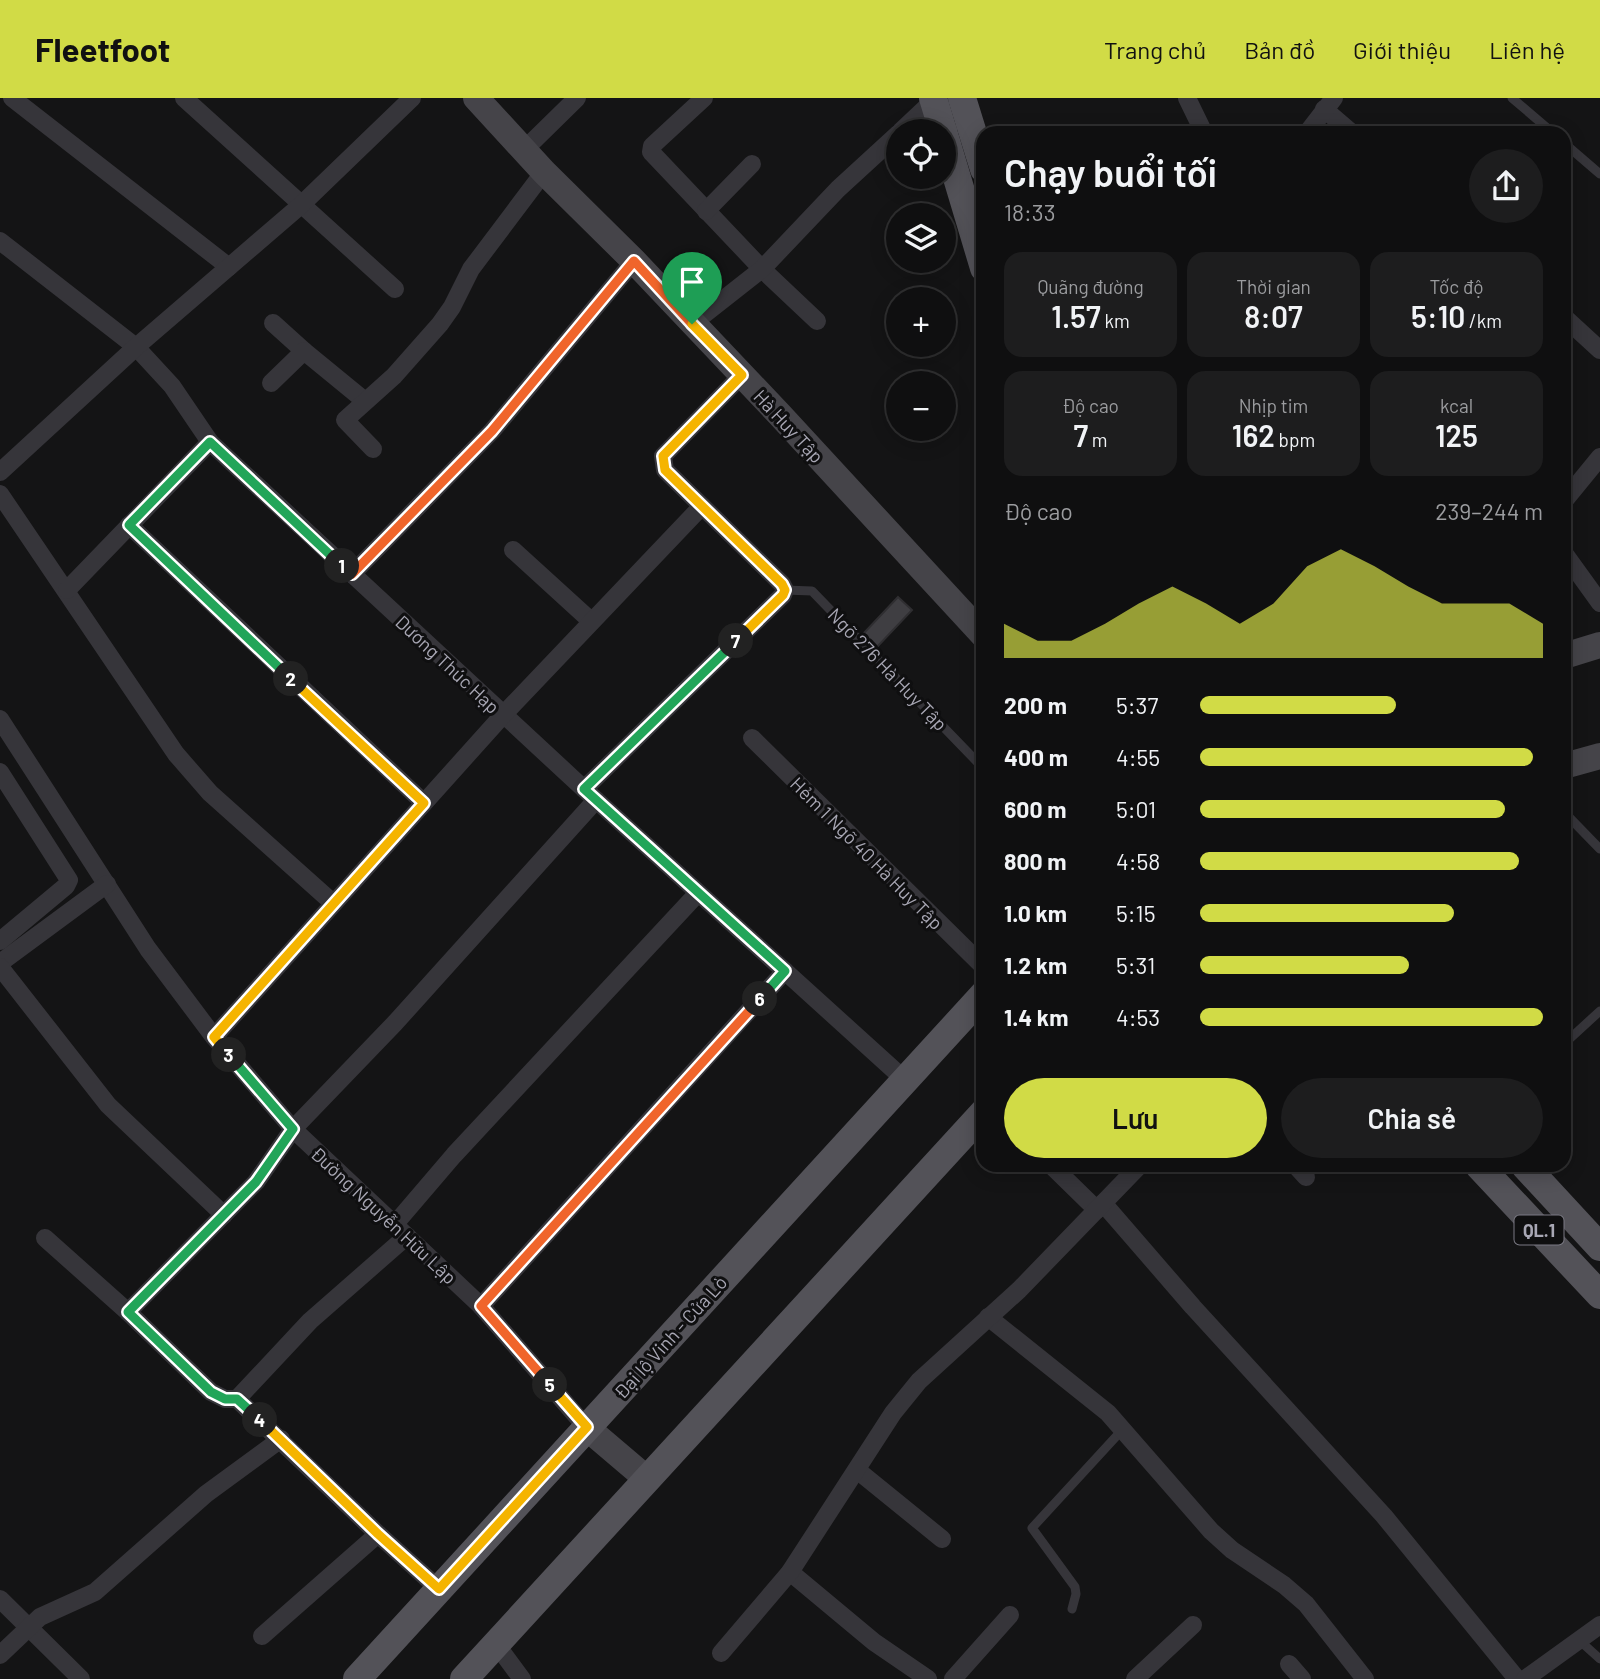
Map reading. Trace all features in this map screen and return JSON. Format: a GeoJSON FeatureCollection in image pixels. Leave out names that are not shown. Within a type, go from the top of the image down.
{"type":"FeatureCollection","features":[{"type":"Feature","properties":{"kind":"main road","name":"Hà Huy Tập"},"geometry":{"type":"LineString","coordinates":[[475,98],[742,375],[976,627]]}},
{"type":"Feature","properties":{"kind":"main road"},"geometry":{"type":"LineString","coordinates":[[962,98],[976,143]]}},
{"type":"Feature","properties":{"kind":"main road"},"geometry":{"type":"LineString","coordinates":[[934,99],[940,119]]}},
{"type":"Feature","properties":{"kind":"main road"},"geometry":{"type":"LineString","coordinates":[[956,174],[976,241]]}},
{"type":"Feature","properties":{"kind":"main road"},"geometry":{"type":"LineString","coordinates":[[1571,654],[1600,645]]}},
{"type":"Feature","properties":{"kind":"main road"},"geometry":{"type":"LineString","coordinates":[[1571,764],[1600,756]]}},
{"type":"Feature","properties":{"kind":"main road","name":"Đại lộ Vinh - Cửa Lò"},"geometry":{"type":"LineString","coordinates":[[356,1679],[976,1003]]}},
{"type":"Feature","properties":{"kind":"main road"},"geometry":{"type":"LineString","coordinates":[[464,1679],[976,1121]]}},
{"type":"Feature","properties":{"kind":"main road","name":"QL.1"},"geometry":{"type":"LineString","coordinates":[[1485,1172],[1600,1295]]}},
{"type":"Feature","properties":{"kind":"main road","name":"QL.1"},"geometry":{"type":"LineString","coordinates":[[1531,1172],[1600,1247]]}},
{"type":"Feature","properties":{"kind":"main road"},"geometry":{"type":"LineString","coordinates":[[587,1427],[647,1479]]}},
{"type":"Feature","properties":{"kind":"street"},"geometry":{"type":"LineString","coordinates":[[0,102],[4,98]]}},
{"type":"Feature","properties":{"kind":"street"},"geometry":{"type":"LineString","coordinates":[[12,98],[229,267]]}},
{"type":"Feature","properties":{"kind":"street"},"geometry":{"type":"LineString","coordinates":[[184,98],[395,289]]}},
{"type":"Feature","properties":{"kind":"street"},"geometry":{"type":"LineString","coordinates":[[0,472],[136,347],[301,205],[412,98]]}},
{"type":"Feature","properties":{"kind":"street"},"geometry":{"type":"LineString","coordinates":[[524,149],[578,98]]}},
{"type":"Feature","properties":{"kind":"street"},"geometry":{"type":"LineString","coordinates":[[704,98],[650,150],[762,269],[817,321]]}},
{"type":"Feature","properties":{"kind":"street"},"geometry":{"type":"LineString","coordinates":[[1187,98],[1201,126]]}},
{"type":"Feature","properties":{"kind":"street"},"geometry":{"type":"LineString","coordinates":[[913,119],[934,99]]}},
{"type":"Feature","properties":{"kind":"street"},"geometry":{"type":"LineString","coordinates":[[1312,126],[1329,104],[1346,126]]}},
{"type":"Feature","properties":{"kind":"street"},"geometry":{"type":"LineString","coordinates":[[692,324],[762,269],[838,189],[886,145]]}},
{"type":"Feature","properties":{"kind":"street"},"geometry":{"type":"LineString","coordinates":[[706,211],[752,164]]}},
{"type":"Feature","properties":{"kind":"street"},"geometry":{"type":"LineString","coordinates":[[373,449],[345,420],[401,368],[440,324],[452,307],[471,269],[544,172]]}},
{"type":"Feature","properties":{"kind":"street","name":"Dương Thúc Hạp"},"geometry":{"type":"LineString","coordinates":[[0,241],[136,347],[172,386],[210,442],[590,795],[905,1080]]}},
{"type":"Feature","properties":{"kind":"street"},"geometry":{"type":"LineString","coordinates":[[352,574],[492,431],[634,261]]}},
{"type":"Feature","properties":{"kind":"street"},"geometry":{"type":"LineString","coordinates":[[273,323],[365,401]]}},
{"type":"Feature","properties":{"kind":"street"},"geometry":{"type":"LineString","coordinates":[[1571,323],[1600,350]]}},
{"type":"Feature","properties":{"kind":"street"},"geometry":{"type":"LineString","coordinates":[[271,383],[304,351]]}},
{"type":"Feature","properties":{"kind":"street"},"geometry":{"type":"LineString","coordinates":[[128,1312],[256,1182],[293,1129],[395,1023],[590,795],[783,595],[785,590],[782,584],[665,470],[663,456],[742,375]]}},
{"type":"Feature","properties":{"kind":"street"},"geometry":{"type":"LineString","coordinates":[[67,590],[210,442]]}},
{"type":"Feature","properties":{"kind":"street"},"geometry":{"type":"LineString","coordinates":[[1571,492],[1600,457]]}},
{"type":"Feature","properties":{"kind":"street"},"geometry":{"type":"LineString","coordinates":[[0,494],[67,590],[155,726],[189,770],[333,903]]}},
{"type":"Feature","properties":{"kind":"street"},"geometry":{"type":"LineString","coordinates":[[214,1037],[503,715],[702,506]]}},
{"type":"Feature","properties":{"kind":"street"},"geometry":{"type":"LineString","coordinates":[[129,525],[424,803]]}},
{"type":"Feature","properties":{"kind":"street"},"geometry":{"type":"LineString","coordinates":[[513,550],[591,621]]}},
{"type":"Feature","properties":{"kind":"street"},"geometry":{"type":"LineString","coordinates":[[1571,563],[1600,603]]}},
{"type":"Feature","properties":{"kind":"street","name":"Đường Nguyễn Hữu Lập"},"geometry":{"type":"LineString","coordinates":[[0,719],[148,950],[214,1037],[293,1129],[481,1306],[587,1427]]}},
{"type":"Feature","properties":{"kind":"street","name":"Hẻm 1 Ngõ 40 Hà Huy Tập"},"geometry":{"type":"LineString","coordinates":[[752,737],[976,959]]}},
{"type":"Feature","properties":{"kind":"street"},"geometry":{"type":"LineString","coordinates":[[0,772],[69,880],[66,886],[0,941]]}},
{"type":"Feature","properties":{"kind":"street"},"geometry":{"type":"LineString","coordinates":[[107,884],[0,965],[108,1105],[224,1215]]}},
{"type":"Feature","properties":{"kind":"street"},"geometry":{"type":"LineString","coordinates":[[237,1399],[401,1230],[454,1155],[698,893]]}},
{"type":"Feature","properties":{"kind":"street"},"geometry":{"type":"LineString","coordinates":[[481,1306],[785,971]]}},
{"type":"Feature","properties":{"kind":"street"},"geometry":{"type":"LineString","coordinates":[[1059,1172],[1100,1207],[1384,1516],[1517,1679]]}},
{"type":"Feature","properties":{"kind":"street"},"geometry":{"type":"LineString","coordinates":[[720,1653],[790,1572],[893,1413],[919,1381],[1020,1290],[1133,1172]]}},
{"type":"Feature","properties":{"kind":"street"},"geometry":{"type":"LineString","coordinates":[[45,1238],[128,1312],[211,1392],[225,1399],[237,1399],[439,1589]]}},
{"type":"Feature","properties":{"kind":"street"},"geometry":{"type":"LineString","coordinates":[[988,1317],[1088,1396],[1123,1429],[1211,1531],[1232,1550],[1284,1585],[1306,1604],[1365,1679]]}},
{"type":"Feature","properties":{"kind":"street"},"geometry":{"type":"LineString","coordinates":[[0,1655],[27,1628],[49,1612],[95,1592],[206,1494],[281,1439]]}},
{"type":"Feature","properties":{"kind":"street"},"geometry":{"type":"LineString","coordinates":[[857,1470],[942,1539]]}},
{"type":"Feature","properties":{"kind":"street"},"geometry":{"type":"LineString","coordinates":[[262,1636],[378,1534]]}},
{"type":"Feature","properties":{"kind":"street"},"geometry":{"type":"LineString","coordinates":[[790,1572],[874,1642],[928,1679]]}},
{"type":"Feature","properties":{"kind":"street"},"geometry":{"type":"LineString","coordinates":[[0,1600],[81,1679]]}},
{"type":"Feature","properties":{"kind":"street"},"geometry":{"type":"LineString","coordinates":[[953,1679],[1010,1615]]}},
{"type":"Feature","properties":{"kind":"street"},"geometry":{"type":"LineString","coordinates":[[1135,1679],[1193,1625]]}},
{"type":"Feature","properties":{"kind":"street"},"geometry":{"type":"LineString","coordinates":[[1525,1679],[1600,1625]]}},
{"type":"Feature","properties":{"kind":"street"},"geometry":{"type":"LineString","coordinates":[[496,1644],[522,1679]]}},
{"type":"Feature","properties":{"kind":"street"},"geometry":{"type":"LineString","coordinates":[[1289,1664],[1302,1679]]}},
{"type":"Feature","properties":{"kind":"lane"},"geometry":{"type":"LineString","coordinates":[[1512,98],[1545,126]]}},
{"type":"Feature","properties":{"kind":"lane"},"geometry":{"type":"LineString","coordinates":[[1571,149],[1600,174]]}},
{"type":"Feature","properties":{"kind":"lane","name":"Ngõ 276 Hà Huy Tập"},"geometry":{"type":"LineString","coordinates":[[785,590],[813,590],[976,761]]}},
{"type":"Feature","properties":{"kind":"lane"},"geometry":{"type":"LineString","coordinates":[[1571,819],[1600,849]]}},
{"type":"Feature","properties":{"kind":"lane"},"geometry":{"type":"LineString","coordinates":[[1571,1038],[1600,1011]]}},
{"type":"Feature","properties":{"kind":"lane"},"geometry":{"type":"LineString","coordinates":[[1072,1609],[1075,1587],[1032,1528],[1123,1429]]}},
{"type":"Feature","properties":{"kind":"lane"},"geometry":{"type":"LineString","coordinates":[[1580,1641],[1600,1659]]}},
{"type":"Feature","properties":{"kind":"building"},"geometry":{"type":"Polygon","coordinates":[[[898,597],[912,610],[876,648],[863,634],[898,597]]]}},
{"type":"Feature","properties":{"kind":"route"},"geometry":{"type":"LineString","coordinates":[[634,261],[692,324],[742,375],[663,456],[665,470],[782,584],[785,590],[783,595],[584,789],[785,971],[481,1306],[587,1427],[439,1589],[237,1399],[220,1398],[211,1392],[128,1312],[256,1182],[293,1129],[214,1037],[424,803],[129,525],[210,442],[352,574],[492,431],[634,261]]}}]}
